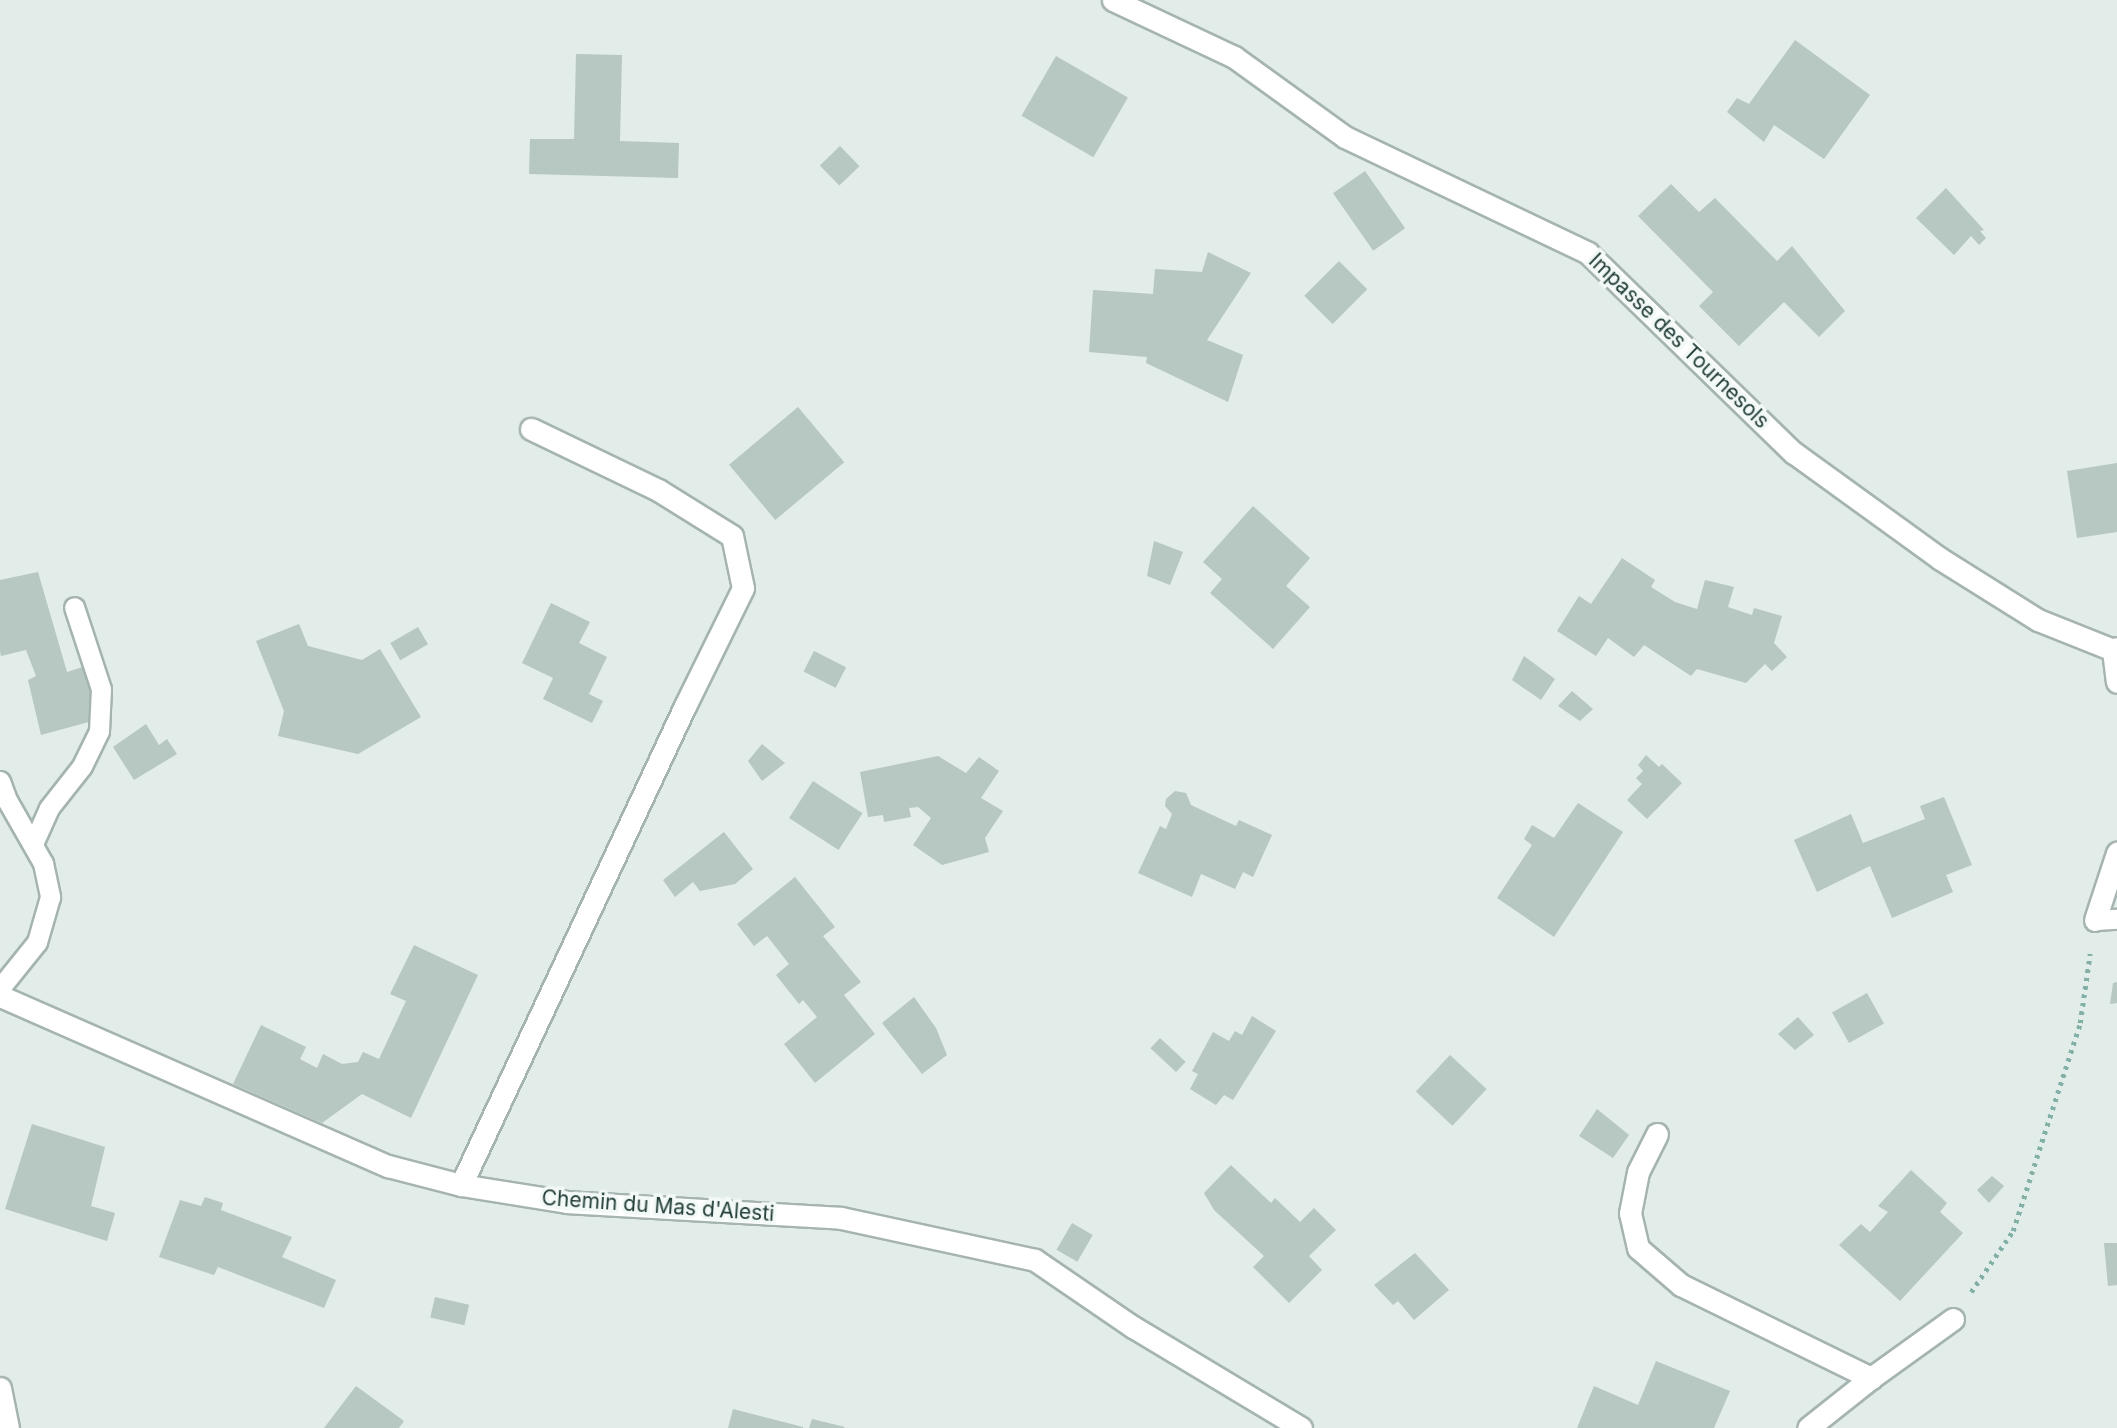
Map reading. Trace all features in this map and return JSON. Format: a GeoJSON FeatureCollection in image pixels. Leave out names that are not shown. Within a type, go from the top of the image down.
{"type":"FeatureCollection","features":[{"type":"Feature","properties":{"kind":"street","name":"Impasse des Tournesols"},"geometry":{"type":"LineString","coordinates":[[1112,0],[1234,57],[1345,137],[1588,253],[1794,453],[1939,558],[2038,620],[2115,649]]}},
{"type":"Feature","properties":{"kind":"street"},"geometry":{"type":"LineString","coordinates":[[461,1185],[743,588],[732,536],[658,490],[531,429]]}},
{"type":"Feature","properties":{"kind":"street"},"geometry":{"type":"LineString","coordinates":[[2115,649],[2117,682]]}},
{"type":"Feature","properties":{"kind":"street"},"geometry":{"type":"LineString","coordinates":[[2095,920],[2112,886],[2117,853]]}},
{"type":"Feature","properties":{"kind":"street","name":"Chemin du Mas d'Alesti"},"geometry":{"type":"LineString","coordinates":[[0,996],[388,1166],[461,1185],[567,1202],[841,1218],[1035,1260],[1133,1326],[1301,1428]]}},
{"type":"Feature","properties":{"kind":"street"},"geometry":{"type":"LineString","coordinates":[[1657,1134],[1637,1172],[1630,1213],[1638,1248],[1681,1284],[1871,1378]]}},
{"type":"Feature","properties":{"kind":"street"},"geometry":{"type":"LineString","coordinates":[[1808,1428],[1871,1378],[1953,1319]]}},
{"type":"Feature","properties":{"kind":"street"},"geometry":{"type":"LineString","coordinates":[[0,1388],[8,1428]]}},
{"type":"Feature","properties":{"kind":"lane"},"geometry":{"type":"LineString","coordinates":[[33,844],[49,808],[82,766],[99,732],[101,690],[74,607]]}},
{"type":"Feature","properties":{"kind":"lane"},"geometry":{"type":"LineString","coordinates":[[0,780],[7,800],[43,863],[50,897],[37,943],[0,988]]}},
{"type":"Feature","properties":{"kind":"lane"},"geometry":{"type":"LineString","coordinates":[[2095,920],[2117,919]]}},
{"type":"Feature","properties":{"kind":"path"},"geometry":{"type":"LineString","coordinates":[[1953,1319],[2012,1231],[2080,1023],[2095,920]]}},
{"type":"Feature","properties":{"kind":"building"},"geometry":{"type":"Polygon","coordinates":[[[1795,40],[1870,95],[1824,159],[1774,125],[1764,142],[1727,112],[1737,98],[1749,104],[1795,40]]]}},
{"type":"Feature","properties":{"kind":"building"},"geometry":{"type":"Polygon","coordinates":[[[576,54],[622,55],[620,141],[679,143],[678,178],[529,174],[530,139],[574,139],[576,54]]]}},
{"type":"Feature","properties":{"kind":"building"},"geometry":{"type":"Polygon","coordinates":[[[1056,56],[1128,98],[1093,157],[1022,116],[1056,56]]]}},
{"type":"Feature","properties":{"kind":"building"},"geometry":{"type":"Polygon","coordinates":[[[840,146],[859,166],[839,186],[820,165],[840,146]]]}},
{"type":"Feature","properties":{"kind":"building"},"geometry":{"type":"Polygon","coordinates":[[[1365,171],[1405,228],[1373,251],[1333,193],[1365,171]]]}},
{"type":"Feature","properties":{"kind":"building"},"geometry":{"type":"Polygon","coordinates":[[[1671,184],[1699,212],[1715,198],[1777,261],[1792,246],[1845,311],[1819,337],[1784,302],[1739,346],[1699,306],[1713,292],[1638,216],[1671,184]]]}},
{"type":"Feature","properties":{"kind":"building"},"geometry":{"type":"Polygon","coordinates":[[[1946,188],[1984,230],[1980,231],[1986,238],[1979,245],[1971,236],[1954,255],[1916,218],[1946,188]]]}},
{"type":"Feature","properties":{"kind":"building"},"geometry":{"type":"Polygon","coordinates":[[[1208,252],[1251,273],[1207,340],[1243,355],[1228,402],[1146,363],[1147,357],[1089,352],[1093,290],[1153,294],[1155,269],[1202,272],[1208,252]]]}},
{"type":"Feature","properties":{"kind":"building"},"geometry":{"type":"Polygon","coordinates":[[[1339,261],[1367,289],[1333,324],[1304,296],[1339,261]]]}},
{"type":"Feature","properties":{"kind":"building"},"geometry":{"type":"Polygon","coordinates":[[[798,407],[844,462],[775,520],[729,465],[798,407]]]}},
{"type":"Feature","properties":{"kind":"building"},"geometry":{"type":"Polygon","coordinates":[[[2117,463],[2117,532],[2077,538],[2067,471],[2117,463]]]}},
{"type":"Feature","properties":{"kind":"building"},"geometry":{"type":"Polygon","coordinates":[[[1253,506],[1310,558],[1286,586],[1310,607],[1273,649],[1210,593],[1222,579],[1203,562],[1253,506]]]}},
{"type":"Feature","properties":{"kind":"building"},"geometry":{"type":"Polygon","coordinates":[[[1154,541],[1183,552],[1170,585],[1147,576],[1154,541]]]}},
{"type":"Feature","properties":{"kind":"building"},"geometry":{"type":"Polygon","coordinates":[[[1622,558],[1655,580],[1651,587],[1675,602],[1697,609],[1705,580],[1734,587],[1728,607],[1752,615],[1754,608],[1782,616],[1774,643],[1787,657],[1772,671],[1765,664],[1746,683],[1697,669],[1691,676],[1644,645],[1634,657],[1608,638],[1596,656],[1557,631],[1579,596],[1591,604],[1622,558]]]}},
{"type":"Feature","properties":{"kind":"building"},"geometry":{"type":"Polygon","coordinates":[[[38,572],[67,672],[95,663],[107,717],[41,735],[28,680],[36,676],[26,650],[1,656],[0,651],[0,580],[38,572]]]}},
{"type":"Feature","properties":{"kind":"building"},"geometry":{"type":"Polygon","coordinates":[[[551,603],[590,622],[579,643],[607,657],[589,694],[603,701],[592,723],[543,699],[553,678],[522,663],[551,603]]]}},
{"type":"Feature","properties":{"kind":"building"},"geometry":{"type":"Polygon","coordinates":[[[299,624],[308,646],[362,660],[380,649],[421,717],[358,754],[278,736],[284,711],[256,641],[299,624]]]}},
{"type":"Feature","properties":{"kind":"building"},"geometry":{"type":"Polygon","coordinates":[[[418,627],[428,644],[400,660],[390,643],[418,627]]]}},
{"type":"Feature","properties":{"kind":"building"},"geometry":{"type":"Polygon","coordinates":[[[814,651],[846,667],[836,688],[804,671],[814,651]]]}},
{"type":"Feature","properties":{"kind":"building"},"geometry":{"type":"Polygon","coordinates":[[[1524,656],[1555,679],[1541,700],[1512,680],[1524,656]]]}},
{"type":"Feature","properties":{"kind":"building"},"geometry":{"type":"Polygon","coordinates":[[[1572,691],[1593,709],[1580,721],[1558,706],[1572,691]]]}},
{"type":"Feature","properties":{"kind":"building"},"geometry":{"type":"Polygon","coordinates":[[[146,724],[159,745],[167,739],[177,754],[134,780],[113,747],[146,724]]]}},
{"type":"Feature","properties":{"kind":"building"},"geometry":{"type":"Polygon","coordinates":[[[762,744],[785,763],[762,781],[748,761],[762,744]]]}},
{"type":"Feature","properties":{"kind":"building"},"geometry":{"type":"Polygon","coordinates":[[[1646,755],[1659,767],[1662,764],[1682,783],[1647,819],[1627,800],[1642,784],[1636,778],[1643,771],[1638,765],[1646,755]]]}},
{"type":"Feature","properties":{"kind":"building"},"geometry":{"type":"Polygon","coordinates":[[[938,756],[966,773],[979,757],[999,771],[981,798],[1003,811],[985,838],[989,852],[942,865],[913,845],[931,818],[918,807],[909,808],[911,817],[884,822],[883,815],[868,817],[860,772],[938,756]]]}},
{"type":"Feature","properties":{"kind":"building"},"geometry":{"type":"Polygon","coordinates":[[[813,781],[862,813],[839,850],[789,818],[813,781]]]}},
{"type":"Feature","properties":{"kind":"building"},"geometry":{"type":"Polygon","coordinates":[[[1175,791],[1186,793],[1191,805],[1236,826],[1239,820],[1272,835],[1253,877],[1243,872],[1235,889],[1201,874],[1192,897],[1138,873],[1160,826],[1166,829],[1172,814],[1165,806],[1166,799],[1175,791]]]}},
{"type":"Feature","properties":{"kind":"building"},"geometry":{"type":"Polygon","coordinates":[[[1944,797],[1972,865],[1946,875],[1953,892],[1892,918],[1870,866],[1817,892],[1794,840],[1851,814],[1863,843],[1925,819],[1920,806],[1944,797]]]}},
{"type":"Feature","properties":{"kind":"building"},"geometry":{"type":"Polygon","coordinates":[[[1578,803],[1623,832],[1554,937],[1497,898],[1532,845],[1524,839],[1532,825],[1554,838],[1578,803]]]}},
{"type":"Feature","properties":{"kind":"building"},"geometry":{"type":"Polygon","coordinates":[[[724,832],[753,869],[735,884],[700,891],[693,882],[675,897],[663,880],[724,832]]]}},
{"type":"Feature","properties":{"kind":"building"},"geometry":{"type":"Polygon","coordinates":[[[795,877],[835,927],[823,936],[861,982],[844,995],[875,1034],[815,1083],[784,1044],[817,1017],[803,1000],[799,1004],[776,975],[789,964],[767,936],[754,946],[737,924],[795,877]]]}},
{"type":"Feature","properties":{"kind":"building"},"geometry":{"type":"Polygon","coordinates":[[[414,945],[478,975],[411,1118],[362,1094],[322,1123],[233,1084],[261,1025],[306,1047],[300,1059],[317,1068],[323,1054],[342,1064],[358,1062],[363,1052],[379,1059],[406,1001],[390,994],[414,945]]]}},
{"type":"Feature","properties":{"kind":"building"},"geometry":{"type":"Polygon","coordinates":[[[2117,982],[2117,1003],[2110,1004],[2113,983],[2117,982]]]}},
{"type":"Feature","properties":{"kind":"building"},"geometry":{"type":"Polygon","coordinates":[[[1867,993],[1884,1024],[1849,1043],[1832,1012],[1867,993]]]}},
{"type":"Feature","properties":{"kind":"building"},"geometry":{"type":"Polygon","coordinates":[[[914,997],[936,1028],[947,1055],[922,1074],[882,1023],[914,997]]]}},
{"type":"Feature","properties":{"kind":"building"},"geometry":{"type":"Polygon","coordinates":[[[1252,1016],[1276,1031],[1233,1100],[1224,1095],[1216,1105],[1190,1089],[1198,1074],[1192,1071],[1213,1032],[1229,1041],[1235,1031],[1242,1035],[1252,1016]]]}},
{"type":"Feature","properties":{"kind":"building"},"geometry":{"type":"Polygon","coordinates":[[[1798,1017],[1814,1035],[1795,1050],[1778,1034],[1798,1017]]]}},
{"type":"Feature","properties":{"kind":"building"},"geometry":{"type":"Polygon","coordinates":[[[1160,1038],[1186,1062],[1176,1072],[1150,1048],[1160,1038]]]}},
{"type":"Feature","properties":{"kind":"building"},"geometry":{"type":"Polygon","coordinates":[[[1450,1055],[1487,1089],[1452,1126],[1416,1092],[1450,1055]]]}},
{"type":"Feature","properties":{"kind":"building"},"geometry":{"type":"Polygon","coordinates":[[[1597,1109],[1629,1135],[1613,1158],[1579,1136],[1597,1109]]]}},
{"type":"Feature","properties":{"kind":"building"},"geometry":{"type":"Polygon","coordinates":[[[32,1124],[105,1147],[91,1206],[115,1213],[107,1241],[5,1209],[32,1124]]]}},
{"type":"Feature","properties":{"kind":"building"},"geometry":{"type":"Polygon","coordinates":[[[1231,1165],[1271,1203],[1275,1198],[1300,1222],[1314,1208],[1336,1230],[1309,1256],[1322,1270],[1289,1303],[1253,1267],[1264,1256],[1214,1210],[1204,1193],[1231,1165]]]}},
{"type":"Feature","properties":{"kind":"building"},"geometry":{"type":"Polygon","coordinates":[[[1911,1170],[1947,1203],[1940,1212],[1963,1233],[1900,1301],[1839,1245],[1861,1224],[1870,1232],[1888,1212],[1878,1206],[1911,1170]]]}},
{"type":"Feature","properties":{"kind":"building"},"geometry":{"type":"Polygon","coordinates":[[[1992,1176],[2004,1186],[1989,1203],[1977,1190],[1992,1176]]]}},
{"type":"Feature","properties":{"kind":"building"},"geometry":{"type":"Polygon","coordinates":[[[205,1197],[223,1203],[221,1210],[292,1237],[282,1257],[336,1280],[324,1308],[218,1267],[214,1275],[159,1257],[180,1200],[201,1206],[205,1197]]]}},
{"type":"Feature","properties":{"kind":"building"},"geometry":{"type":"Polygon","coordinates":[[[1072,1223],[1093,1235],[1077,1262],[1056,1250],[1072,1223]]]}},
{"type":"Feature","properties":{"kind":"building"},"geometry":{"type":"Polygon","coordinates":[[[2104,1243],[2117,1243],[2117,1285],[2108,1286],[2104,1243]]]}},
{"type":"Feature","properties":{"kind":"building"},"geometry":{"type":"Polygon","coordinates":[[[1415,1253],[1449,1290],[1414,1320],[1398,1301],[1393,1305],[1374,1285],[1415,1253]]]}},
{"type":"Feature","properties":{"kind":"building"},"geometry":{"type":"Polygon","coordinates":[[[435,1297],[469,1305],[464,1325],[430,1317],[435,1297]]]}},
{"type":"Feature","properties":{"kind":"building"},"geometry":{"type":"Polygon","coordinates":[[[1656,1361],[1730,1391],[1714,1428],[1577,1428],[1594,1386],[1638,1405],[1656,1361]]]}},
{"type":"Feature","properties":{"kind":"building"},"geometry":{"type":"Polygon","coordinates":[[[356,1386],[404,1421],[399,1428],[324,1428],[356,1386]]]}},
{"type":"Feature","properties":{"kind":"building"},"geometry":{"type":"Polygon","coordinates":[[[733,1409],[803,1427],[803,1428],[728,1428],[733,1409]]]}},
{"type":"Feature","properties":{"kind":"building"},"geometry":{"type":"Polygon","coordinates":[[[812,1419],[845,1427],[809,1428],[812,1419]]]}}]}
